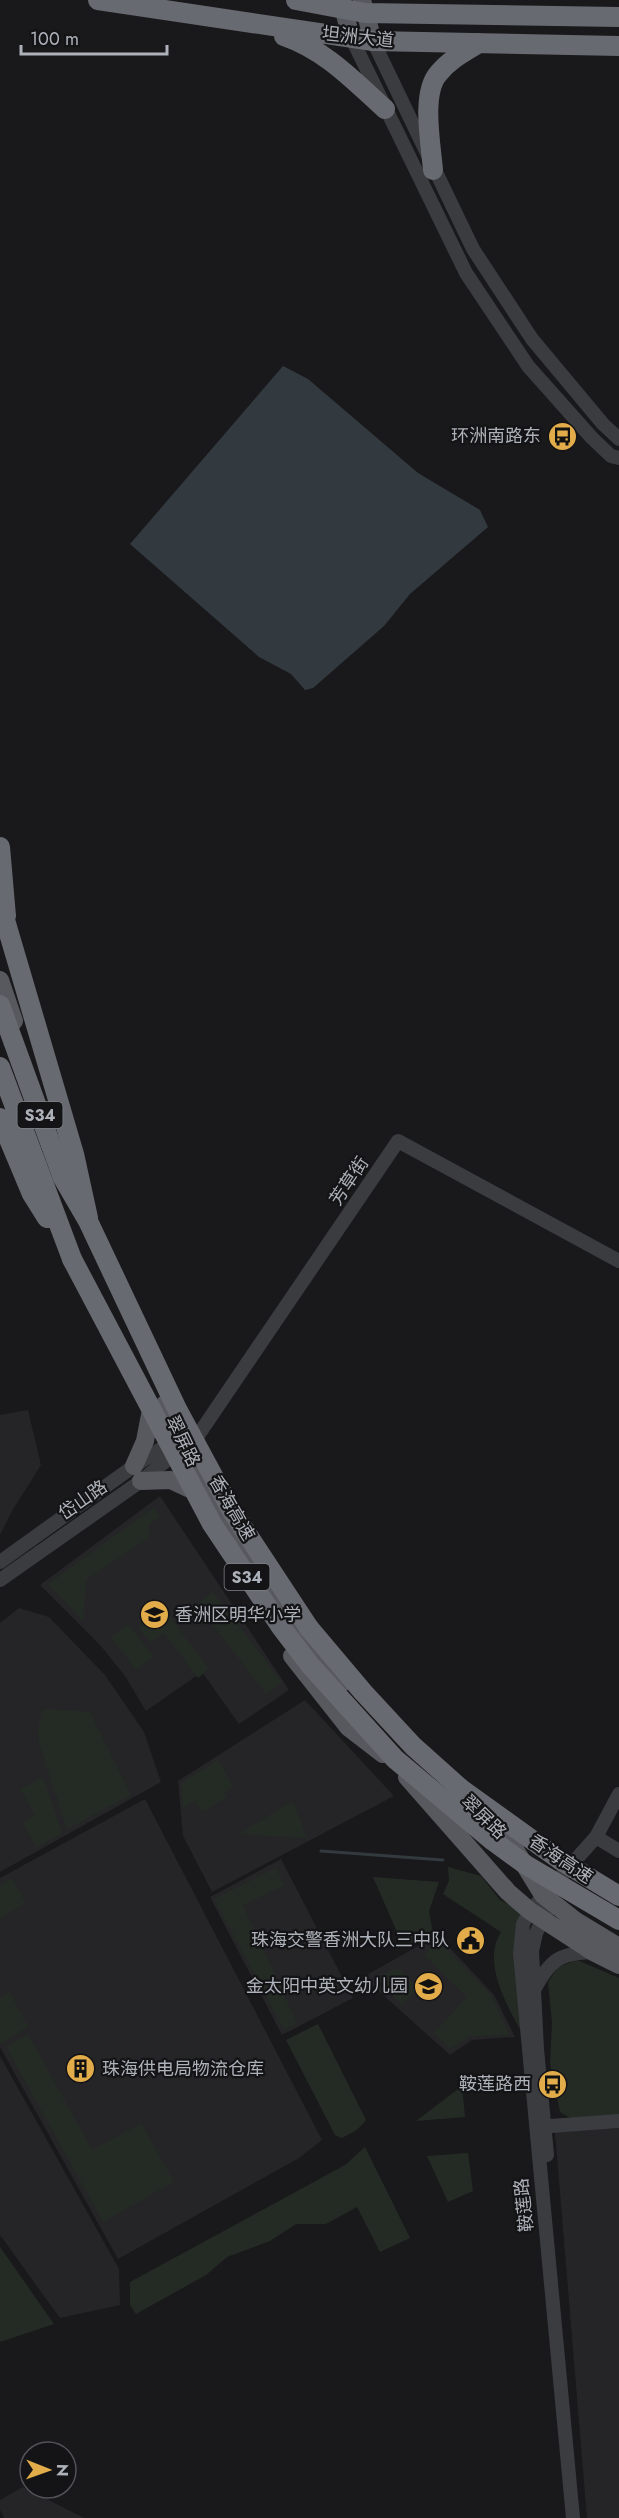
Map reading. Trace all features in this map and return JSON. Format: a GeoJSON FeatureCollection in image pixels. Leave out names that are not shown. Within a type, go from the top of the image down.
{"type":"FeatureCollection","features":[{"type":"Feature","properties":{"kind":"highway","name":"坦洲大道"},"geometry":{"type":"LineString","coordinates":[[99,0],[253,25],[373,41],[619,46]]}},
{"type":"Feature","properties":{"kind":"highway","name":"坦洲大道"},"geometry":{"type":"LineString","coordinates":[[296,0],[442,15],[619,17]]}},
{"type":"Feature","properties":{"kind":"highway"},"geometry":{"type":"LineString","coordinates":[[412,0],[442,15]]}},
{"type":"Feature","properties":{"kind":"highway"},"geometry":{"type":"LineString","coordinates":[[253,25],[301,42],[330,59],[385,109]]}},
{"type":"Feature","properties":{"kind":"highway"},"geometry":{"type":"LineString","coordinates":[[433,170],[429,117],[431,87],[437,75],[456,57],[479,43]]}},
{"type":"Feature","properties":{"kind":"highway"},"geometry":{"type":"LineString","coordinates":[[0,847],[7,930]]}},
{"type":"Feature","properties":{"kind":"highway"},"geometry":{"type":"LineString","coordinates":[[0,903],[74,1154],[88,1221]]}},
{"type":"Feature","properties":{"kind":"highway","name":"香海高速"},"geometry":{"type":"LineString","coordinates":[[0,1005],[63,1178],[88,1221],[177,1409],[232,1511],[309,1628],[363,1692],[413,1746],[460,1788],[560,1860],[619,1896]]}},
{"type":"Feature","properties":{"kind":"highway","name":"香海高速"},"geometry":{"type":"LineString","coordinates":[[0,1067],[72,1259],[213,1524],[281,1627],[310,1665],[395,1759],[526,1865],[619,1920]]}},
{"type":"Feature","properties":{"kind":"highway"},"geometry":{"type":"LineString","coordinates":[[0,1118],[32,1194],[72,1259]]}},
{"type":"Feature","properties":{"kind":"main road"},"geometry":{"type":"LineString","coordinates":[[343,4],[351,37]]}},
{"type":"Feature","properties":{"kind":"main road"},"geometry":{"type":"LineString","coordinates":[[363,6],[373,41]]}},
{"type":"Feature","properties":{"kind":"main road","name":"翠屏路"},"geometry":{"type":"LineString","coordinates":[[0,980],[94,1242],[188,1488],[259,1611],[316,1689],[348,1727],[396,1765],[508,1892],[536,1916],[593,1952],[619,1965]]}},
{"type":"Feature","properties":{"kind":"main road","name":"翠屏路"},"geometry":{"type":"LineString","coordinates":[[0,1057],[33,1150],[75,1254],[150,1414],[225,1518],[272,1592],[320,1658],[410,1748],[506,1835],[547,1899],[576,1921],[619,1947]]}},
{"type":"Feature","properties":{"kind":"main road"},"geometry":{"type":"LineString","coordinates":[[150,1414],[138,1473],[171,1480],[188,1488]]}},
{"type":"Feature","properties":{"kind":"street"},"geometry":{"type":"LineString","coordinates":[[351,37],[466,273],[528,366],[592,438],[611,456],[619,458]]}},
{"type":"Feature","properties":{"kind":"street"},"geometry":{"type":"LineString","coordinates":[[373,41],[433,170],[473,249],[532,339],[603,424],[619,439]]}},
{"type":"Feature","properties":{"kind":"street","name":"芳草街"},"geometry":{"type":"LineString","coordinates":[[174,1447],[199,1434],[398,1141],[619,1261]]}},
{"type":"Feature","properties":{"kind":"street","name":"岱山路"},"geometry":{"type":"LineString","coordinates":[[0,1580],[174,1447]]}},
{"type":"Feature","properties":{"kind":"street","name":"岱山路"},"geometry":{"type":"LineString","coordinates":[[0,1562],[138,1473]]}},
{"type":"Feature","properties":{"kind":"street","name":"鞍莲路"},"geometry":{"type":"LineString","coordinates":[[581,2518],[520,1953],[523,1924],[536,1916],[596,1837],[619,1794]]}},
{"type":"Feature","properties":{"kind":"street"},"geometry":{"type":"LineString","coordinates":[[596,1837],[619,1851]]}},
{"type":"Feature","properties":{"kind":"street","name":"鞍莲路"},"geometry":{"type":"LineString","coordinates":[[536,1916],[536,1933],[532,1951],[539,2127],[573,2518]]}},
{"type":"Feature","properties":{"kind":"street"},"geometry":{"type":"LineString","coordinates":[[533,1992],[544,1970],[562,1955],[593,1952]]}},
{"type":"Feature","properties":{"kind":"street"},"geometry":{"type":"LineString","coordinates":[[539,2127],[619,2121]]}},
{"type":"Feature","properties":{"kind":"shaded area"},"geometry":{"type":"Polygon","coordinates":[[[283,366],[308,379],[418,473],[480,510],[488,527],[410,594],[384,626],[313,688],[305,690],[291,674],[259,657],[130,544],[283,366]]]}},
{"type":"Feature","properties":{"kind":"shaded area"},"geometry":{"type":"Polygon","coordinates":[[[28,1410],[41,1465],[0,1535],[0,1415],[28,1410]]]}},
{"type":"Feature","properties":{"kind":"shaded area","name":"香洲区明华小学"},"geometry":{"type":"Polygon","coordinates":[[[160,1496],[289,1690],[239,1724],[202,1672],[146,1711],[125,1676],[100,1645],[40,1585],[160,1496]]]}},
{"type":"Feature","properties":{"kind":"shaded area"},"geometry":{"type":"Polygon","coordinates":[[[153,1508],[160,1517],[149,1524],[149,1538],[86,1580],[83,1621],[48,1584],[153,1508]]]}},
{"type":"Feature","properties":{"kind":"shaded area"},"geometry":{"type":"Polygon","coordinates":[[[213,1592],[282,1682],[266,1694],[197,1604],[213,1592]]]}},
{"type":"Feature","properties":{"kind":"shaded area"},"geometry":{"type":"Polygon","coordinates":[[[19,1608],[49,1617],[105,1675],[144,1732],[161,1782],[0,1872],[0,1623],[19,1608]]]}},
{"type":"Feature","properties":{"kind":"shaded area"},"geometry":{"type":"Polygon","coordinates":[[[164,1609],[209,1669],[198,1678],[164,1633],[150,1642],[139,1628],[164,1609]]]}},
{"type":"Feature","properties":{"kind":"shaded area"},"geometry":{"type":"Polygon","coordinates":[[[128,1624],[154,1657],[136,1670],[111,1637],[128,1624]]]}},
{"type":"Feature","properties":{"kind":"shaded area"},"geometry":{"type":"Polygon","coordinates":[[[305,1700],[394,1796],[212,1892],[183,1836],[178,1781],[305,1700]]]}},
{"type":"Feature","properties":{"kind":"shaded area"},"geometry":{"type":"Polygon","coordinates":[[[43,1709],[90,1712],[131,1795],[67,1829],[39,1743],[38,1729],[43,1709]]]}},
{"type":"Feature","properties":{"kind":"shaded area"},"geometry":{"type":"Polygon","coordinates":[[[218,1760],[233,1786],[225,1792],[227,1797],[202,1812],[195,1801],[183,1808],[181,1783],[218,1760]]]}},
{"type":"Feature","properties":{"kind":"shaded area"},"geometry":{"type":"Polygon","coordinates":[[[43,1777],[62,1834],[36,1847],[23,1823],[35,1815],[20,1789],[43,1777]]]}},
{"type":"Feature","properties":{"kind":"shaded area"},"geometry":{"type":"Polygon","coordinates":[[[145,1799],[322,2140],[299,2158],[118,2259],[0,2047],[0,1878],[145,1799]]]}},
{"type":"Feature","properties":{"kind":"shaded area"},"geometry":{"type":"Polygon","coordinates":[[[289,1803],[294,1804],[307,1838],[239,1834],[289,1803]]]}},
{"type":"Feature","properties":{"kind":"shaded area"},"geometry":{"type":"Polygon","coordinates":[[[281,1859],[353,1998],[282,2035],[210,1897],[281,1859]]]}},
{"type":"Feature","properties":{"kind":"shaded area"},"geometry":{"type":"Polygon","coordinates":[[[448,1867],[481,1876],[500,1900],[531,1915],[522,1937],[527,2042],[506,2003],[496,1973],[495,1945],[501,1932],[443,1894],[449,1881],[448,1867]]]}},
{"type":"Feature","properties":{"kind":"shaded area"},"geometry":{"type":"Polygon","coordinates":[[[276,1868],[285,1885],[243,1905],[297,2023],[284,2030],[214,1899],[276,1868]]]}},
{"type":"Feature","properties":{"kind":"shaded area"},"geometry":{"type":"Polygon","coordinates":[[[373,1877],[439,1882],[429,1911],[433,1933],[404,1948],[373,1877]]]}},
{"type":"Feature","properties":{"kind":"shaded area"},"geometry":{"type":"Polygon","coordinates":[[[12,1878],[26,1903],[0,1918],[0,1885],[12,1878]]]}},
{"type":"Feature","properties":{"kind":"shaded area","name":"金太阳中英文幼儿园"},"geometry":{"type":"Polygon","coordinates":[[[438,1935],[494,1995],[515,2037],[472,2040],[450,2055],[363,1977],[438,1935]]]}},
{"type":"Feature","properties":{"kind":"shaded area"},"geometry":{"type":"Polygon","coordinates":[[[438,1940],[491,1995],[510,2035],[470,2036],[450,2049],[434,2033],[467,1997],[424,1955],[438,1940]]]}},
{"type":"Feature","properties":{"kind":"shaded area"},"geometry":{"type":"Polygon","coordinates":[[[577,1960],[619,1978],[619,2116],[572,2119],[560,2112],[550,2063],[552,2022],[548,1982],[558,1967],[577,1960]]]}},
{"type":"Feature","properties":{"kind":"shaded area"},"geometry":{"type":"Polygon","coordinates":[[[398,1968],[418,1988],[402,2005],[375,1978],[398,1968]]]}},
{"type":"Feature","properties":{"kind":"shaded area"},"geometry":{"type":"Polygon","coordinates":[[[10,1992],[28,2027],[0,2044],[0,1998],[10,1992]]]}},
{"type":"Feature","properties":{"kind":"shaded area"},"geometry":{"type":"Polygon","coordinates":[[[318,2024],[366,2120],[357,2130],[342,2138],[335,2135],[286,2040],[318,2024]]]}},
{"type":"Feature","properties":{"kind":"shaded area"},"geometry":{"type":"Polygon","coordinates":[[[28,2034],[92,2150],[141,2123],[174,2182],[103,2222],[6,2047],[28,2034]]]}},
{"type":"Feature","properties":{"kind":"shaded area"},"geometry":{"type":"Polygon","coordinates":[[[0,2056],[119,2269],[120,2305],[60,2318],[0,2235],[0,2056]]]}},
{"type":"Feature","properties":{"kind":"shaded area"},"geometry":{"type":"Polygon","coordinates":[[[462,2086],[465,2117],[416,2121],[462,2086]]]}},
{"type":"Feature","properties":{"kind":"shaded area"},"geometry":{"type":"Polygon","coordinates":[[[619,2128],[619,2518],[587,2518],[555,2132],[619,2128]]]}},
{"type":"Feature","properties":{"kind":"shaded area"},"geometry":{"type":"Polygon","coordinates":[[[365,2147],[410,2238],[380,2252],[357,2207],[326,2224],[296,2224],[270,2241],[227,2257],[206,2275],[136,2314],[130,2305],[130,2282],[345,2165],[365,2147]]]}},
{"type":"Feature","properties":{"kind":"shaded area"},"geometry":{"type":"Polygon","coordinates":[[[468,2153],[473,2191],[448,2202],[427,2156],[468,2153]]]}},
{"type":"Feature","properties":{"kind":"shaded area"},"geometry":{"type":"Polygon","coordinates":[[[0,2247],[54,2324],[0,2342],[0,2247]]]}},
{"type":"Feature","properties":{"kind":"shaded area"},"geometry":{"type":"Polygon","coordinates":[[[18,2490],[18,2500],[49,2500],[84,2518],[4,2518],[0,2510],[0,2500],[18,2490]]]}},
{"type":"Feature","properties":{"kind":"waterway"},"geometry":{"type":"LineString","coordinates":[[321,1851],[443,1860]]}},
{"type":"Feature","properties":{"kind":"place","name":"环洲南路东"},"geometry":{"type":"Point","coordinates":[562,436]}},
{"type":"Feature","properties":{"kind":"place","name":"香洲区明华小学"},"geometry":{"type":"Point","coordinates":[154,1615]}},
{"type":"Feature","properties":{"kind":"place","name":"珠海交警香洲大队三中队"},"geometry":{"type":"Point","coordinates":[470,1940]}},
{"type":"Feature","properties":{"kind":"place","name":"金太阳中英文幼儿园"},"geometry":{"type":"Point","coordinates":[429,1986]}},
{"type":"Feature","properties":{"kind":"place","name":"珠海供电局物流仓库"},"geometry":{"type":"Point","coordinates":[81,2069]}},
{"type":"Feature","properties":{"kind":"place","name":"鞍莲路西"},"geometry":{"type":"Point","coordinates":[552,2084]}}]}
